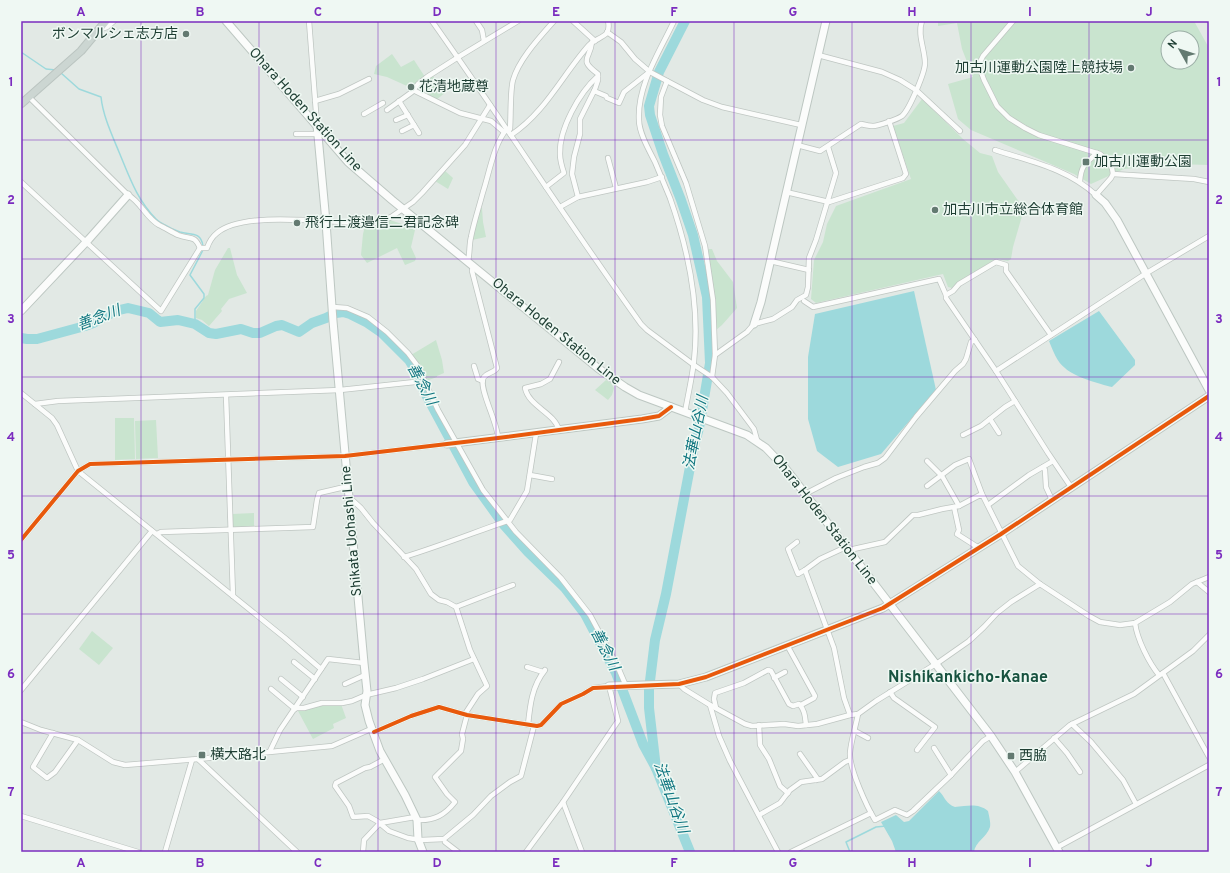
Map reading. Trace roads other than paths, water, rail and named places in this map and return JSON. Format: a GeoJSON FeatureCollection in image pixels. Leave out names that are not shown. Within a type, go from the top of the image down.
{"type":"FeatureCollection","features":[{"type":"Feature","properties":{"kind":"main road"},"geometry":{"type":"LineString","coordinates":[[21,104],[81,51],[101,29],[106,21]]}},
{"type":"Feature","properties":{"kind":"main road","name":"Ohara Hoden Station Line"},"geometry":{"type":"LineString","coordinates":[[226,21],[317,129],[348,162],[403,209],[609,377],[639,395],[747,435],[757,440],[766,448],[780,462],[991,736],[1014,772],[1058,850]]}},
{"type":"Feature","properties":{"kind":"main road"},"geometry":{"type":"LineString","coordinates":[[754,324],[758,313],[826,21]]}},
{"type":"Feature","properties":{"kind":"main road","name":"Shikata Uohashi Line"},"geometry":{"type":"LineString","coordinates":[[317,129],[364,663],[366,709],[380,751],[405,795],[416,819],[418,839],[423,852]]}},
{"type":"Feature","properties":{"kind":"main road"},"geometry":{"type":"LineString","coordinates":[[21,311],[128,195]]}},
{"type":"Feature","properties":{"kind":"main road"},"geometry":{"type":"LineString","coordinates":[[1096,195],[1105,203],[1117,220],[1209,390]]}},
{"type":"Feature","properties":{"kind":"main road"},"geometry":{"type":"LineString","coordinates":[[611,686],[657,686],[679,684],[706,677],[883,608],[1001,534],[1209,396]]}},
{"type":"Feature","properties":{"kind":"main road"},"geometry":{"type":"LineString","coordinates":[[447,444],[536,434],[659,416],[671,407]]}},
{"type":"Feature","properties":{"kind":"street"},"geometry":{"type":"LineString","coordinates":[[101,29],[107,27],[114,21]]}},
{"type":"Feature","properties":{"kind":"street"},"geometry":{"type":"LineString","coordinates":[[296,134],[314,134],[317,129],[309,21]]}},
{"type":"Feature","properties":{"kind":"street"},"geometry":{"type":"LineString","coordinates":[[432,21],[437,23],[457,58],[507,132],[641,324],[646,330],[712,377],[727,393],[754,429],[757,440]]}},
{"type":"Feature","properties":{"kind":"street"},"geometry":{"type":"LineString","coordinates":[[476,21],[482,30],[484,42]]}},
{"type":"Feature","properties":{"kind":"street"},"geometry":{"type":"LineString","coordinates":[[387,110],[422,81],[518,21]]}},
{"type":"Feature","properties":{"kind":"street"},"geometry":{"type":"LineString","coordinates":[[498,438],[498,432],[483,391],[483,381],[485,375],[496,371],[497,368],[470,263],[470,238],[487,177],[499,142],[510,129],[512,85],[515,76],[521,64],[538,39],[554,21]]}},
{"type":"Feature","properties":{"kind":"street"},"geometry":{"type":"LineString","coordinates":[[573,21],[594,41]]}},
{"type":"Feature","properties":{"kind":"street"},"geometry":{"type":"LineString","coordinates":[[507,132],[527,122],[539,109],[594,41],[607,32],[609,28],[608,21]]}},
{"type":"Feature","properties":{"kind":"street"},"geometry":{"type":"LineString","coordinates":[[674,21],[653,62],[644,85],[638,121],[645,141],[662,177],[674,211],[687,258],[695,317],[694,365],[687,412]]}},
{"type":"Feature","properties":{"kind":"street"},"geometry":{"type":"LineString","coordinates":[[797,145],[820,151],[861,124],[874,126],[901,117],[908,108],[922,78],[925,64],[922,42],[922,21]]}},
{"type":"Feature","properties":{"kind":"street"},"geometry":{"type":"LineString","coordinates":[[995,150],[1067,174],[1080,181],[1096,195],[1113,174],[1109,162],[1105,157],[1097,153],[1039,135],[1016,123],[997,106],[984,80],[980,69],[980,62],[983,56],[1013,21]]}},
{"type":"Feature","properties":{"kind":"street"},"geometry":{"type":"LineString","coordinates":[[607,32],[621,42],[635,59],[655,76],[703,100],[722,107],[801,125]]}},
{"type":"Feature","properties":{"kind":"street"},"geometry":{"type":"LineString","coordinates":[[578,196],[572,174],[574,157],[580,134],[580,119],[598,80],[598,74],[588,66],[586,60],[594,41]]}},
{"type":"Feature","properties":{"kind":"street"},"geometry":{"type":"LineString","coordinates":[[818,55],[882,72],[900,80],[916,90],[960,131]]}},
{"type":"Feature","properties":{"kind":"street"},"geometry":{"type":"LineString","coordinates":[[594,91],[619,103],[624,92],[650,72]]}},
{"type":"Feature","properties":{"kind":"street"},"geometry":{"type":"LineString","coordinates":[[546,187],[564,173],[560,154],[562,137],[568,119],[582,93],[598,76]]}},
{"type":"Feature","properties":{"kind":"street"},"geometry":{"type":"LineString","coordinates":[[315,101],[339,94],[369,79]]}},
{"type":"Feature","properties":{"kind":"street"},"geometry":{"type":"LineString","coordinates":[[667,81],[661,97],[660,115],[662,126],[681,170],[705,246],[713,300],[716,355],[712,377]]}},
{"type":"Feature","properties":{"kind":"street"},"geometry":{"type":"LineString","coordinates":[[413,90],[460,113],[491,121],[507,132]]}},
{"type":"Feature","properties":{"kind":"street"},"geometry":{"type":"LineString","coordinates":[[28,97],[128,195],[135,199],[154,222],[180,236],[195,239],[200,248]]}},
{"type":"Feature","properties":{"kind":"street"},"geometry":{"type":"LineString","coordinates":[[399,101],[419,133]]}},
{"type":"Feature","properties":{"kind":"street"},"geometry":{"type":"LineString","coordinates":[[364,114],[383,103]]}},
{"type":"Feature","properties":{"kind":"street"},"geometry":{"type":"LineString","coordinates":[[200,248],[206,248],[218,231],[238,223],[266,219],[379,223],[413,202],[430,185],[464,144],[490,105]]}},
{"type":"Feature","properties":{"kind":"street"},"geometry":{"type":"LineString","coordinates":[[396,120],[408,115]]}},
{"type":"Feature","properties":{"kind":"street"},"geometry":{"type":"LineString","coordinates":[[786,192],[829,202],[903,178],[906,174],[889,121]]}},
{"type":"Feature","properties":{"kind":"street"},"geometry":{"type":"LineString","coordinates":[[402,131],[414,125]]}},
{"type":"Feature","properties":{"kind":"street"},"geometry":{"type":"LineString","coordinates":[[716,355],[748,332],[754,324],[773,319],[792,307],[797,300],[806,295],[808,287],[809,258],[829,202],[836,173],[828,147]]}},
{"type":"Feature","properties":{"kind":"street"},"geometry":{"type":"LineString","coordinates":[[1080,181],[1083,167],[1090,158],[1097,153]]}},
{"type":"Feature","properties":{"kind":"street"},"geometry":{"type":"LineString","coordinates":[[608,158],[616,188]]}},
{"type":"Feature","properties":{"kind":"street"},"geometry":{"type":"LineString","coordinates":[[1113,174],[1194,179],[1209,182]]}},
{"type":"Feature","properties":{"kind":"street"},"geometry":{"type":"LineString","coordinates":[[560,207],[578,196],[662,177]]}},
{"type":"Feature","properties":{"kind":"street"},"geometry":{"type":"LineString","coordinates":[[21,182],[161,311],[200,248]]}},
{"type":"Feature","properties":{"kind":"street"},"geometry":{"type":"LineString","coordinates":[[996,371],[1145,274],[1209,236]]}},
{"type":"Feature","properties":{"kind":"street"},"geometry":{"type":"LineString","coordinates":[[770,261],[808,270]]}},
{"type":"Feature","properties":{"kind":"street"},"geometry":{"type":"LineString","coordinates":[[946,295],[953,291],[959,284],[996,262],[1006,265],[1006,271],[1050,335]]}},
{"type":"Feature","properties":{"kind":"street"},"geometry":{"type":"LineString","coordinates":[[804,301],[813,306],[939,279],[946,298],[996,371],[1071,487]]}},
{"type":"Feature","properties":{"kind":"street"},"geometry":{"type":"LineString","coordinates":[[333,309],[347,308],[368,317],[402,346],[417,365],[438,410],[480,485],[506,521],[561,578],[590,615],[617,666],[625,686]]}},
{"type":"Feature","properties":{"kind":"street"},"geometry":{"type":"LineString","coordinates":[[805,494],[836,478],[878,463],[885,458],[916,417],[955,371],[963,364],[971,342],[975,340]]}},
{"type":"Feature","properties":{"kind":"street"},"geometry":{"type":"LineString","coordinates":[[559,362],[550,379],[541,384],[525,388],[529,397],[558,424],[559,430]]}},
{"type":"Feature","properties":{"kind":"street"},"geometry":{"type":"LineString","coordinates":[[474,366],[478,379],[483,381]]}},
{"type":"Feature","properties":{"kind":"street"},"geometry":{"type":"LineString","coordinates":[[35,404],[58,401],[340,390],[415,382]]}},
{"type":"Feature","properties":{"kind":"street"},"geometry":{"type":"LineString","coordinates":[[21,393],[52,418],[57,425],[78,471],[321,669]]}},
{"type":"Feature","properties":{"kind":"street"},"geometry":{"type":"LineString","coordinates":[[226,395],[233,596]]}},
{"type":"Feature","properties":{"kind":"street"},"geometry":{"type":"LineString","coordinates":[[963,435],[981,426],[1015,401]]}},
{"type":"Feature","properties":{"kind":"street"},"geometry":{"type":"LineString","coordinates":[[990,419],[999,433]]}},
{"type":"Feature","properties":{"kind":"street"},"geometry":{"type":"LineString","coordinates":[[404,557],[510,520],[527,491],[536,434]]}},
{"type":"Feature","properties":{"kind":"street"},"geometry":{"type":"LineString","coordinates":[[21,540],[78,471],[90,464],[345,456],[447,444]]}},
{"type":"Feature","properties":{"kind":"street"},"geometry":{"type":"LineString","coordinates":[[927,486],[955,465],[969,459],[982,494],[1018,566],[1040,584],[1100,622],[1120,625],[1135,623],[1154,612],[1192,584],[1209,577]]}},
{"type":"Feature","properties":{"kind":"street"},"geometry":{"type":"LineString","coordinates":[[927,461],[941,475],[957,506],[959,530],[957,534],[979,548]]}},
{"type":"Feature","properties":{"kind":"street"},"geometry":{"type":"LineString","coordinates":[[988,505],[1029,475],[1053,461]]}},
{"type":"Feature","properties":{"kind":"street"},"geometry":{"type":"LineString","coordinates":[[1043,467],[1045,470],[1046,487],[1052,500]]}},
{"type":"Feature","properties":{"kind":"street"},"geometry":{"type":"LineString","coordinates":[[530,475],[552,479]]}},
{"type":"Feature","properties":{"kind":"street"},"geometry":{"type":"LineString","coordinates":[[21,690],[154,532],[313,527],[319,493],[349,486]]}},
{"type":"Feature","properties":{"kind":"street"},"geometry":{"type":"LineString","coordinates":[[797,542],[788,549],[798,574],[820,559],[847,549],[885,542],[913,515],[957,506],[982,494]]}},
{"type":"Feature","properties":{"kind":"street"},"geometry":{"type":"LineString","coordinates":[[350,498],[361,508],[372,523],[419,574],[428,591],[439,600],[456,607],[470,650],[487,686],[478,694],[466,714],[462,734],[463,739],[461,751],[435,777],[447,794],[455,802],[441,816],[422,820],[416,819],[379,824],[364,840],[363,852]]}},
{"type":"Feature","properties":{"kind":"street"},"geometry":{"type":"LineString","coordinates":[[805,570],[834,648],[844,698],[850,715]]}},
{"type":"Feature","properties":{"kind":"street"},"geometry":{"type":"LineString","coordinates":[[1197,582],[1209,592]]}},
{"type":"Feature","properties":{"kind":"street"},"geometry":{"type":"LineString","coordinates":[[679,684],[684,689],[710,705],[745,724],[806,725],[817,724],[858,714],[969,641],[1010,602],[1040,584]]}},
{"type":"Feature","properties":{"kind":"street"},"geometry":{"type":"LineString","coordinates":[[456,607],[513,585]]}},
{"type":"Feature","properties":{"kind":"street"},"geometry":{"type":"LineString","coordinates":[[1135,623],[1136,629],[1150,662],[1161,674],[1209,757]]}},
{"type":"Feature","properties":{"kind":"street"},"geometry":{"type":"LineString","coordinates":[[1014,772],[1072,724],[1134,694],[1193,651],[1209,635]]}},
{"type":"Feature","properties":{"kind":"street"},"geometry":{"type":"LineString","coordinates":[[716,708],[714,699],[715,694],[744,683],[768,670],[771,671],[788,704],[793,706],[800,705],[814,698],[815,696],[787,645]]}},
{"type":"Feature","properties":{"kind":"street"},"geometry":{"type":"LineString","coordinates":[[270,752],[280,730],[328,659],[364,663]]}},
{"type":"Feature","properties":{"kind":"street"},"geometry":{"type":"LineString","coordinates":[[271,689],[295,708],[304,708],[322,703],[342,703],[424,679],[474,659]]}},
{"type":"Feature","properties":{"kind":"street"},"geometry":{"type":"LineString","coordinates":[[294,662],[315,679]]}},
{"type":"Feature","properties":{"kind":"street"},"geometry":{"type":"LineString","coordinates":[[385,759],[336,783],[335,786],[349,806],[353,817],[368,816],[373,818],[388,831],[398,835],[425,840],[444,839],[473,815],[491,796],[521,776],[531,725],[532,695],[544,671],[527,667]]}},
{"type":"Feature","properties":{"kind":"street"},"geometry":{"type":"LineString","coordinates":[[774,678],[785,672]]}},
{"type":"Feature","properties":{"kind":"street"},"geometry":{"type":"LineString","coordinates":[[344,684],[365,675]]}},
{"type":"Feature","properties":{"kind":"street"},"geometry":{"type":"LineString","coordinates":[[281,679],[303,697]]}},
{"type":"Feature","properties":{"kind":"street"},"geometry":{"type":"LineString","coordinates":[[21,722],[78,740],[113,762],[125,765],[332,746],[410,716],[434,708],[443,707],[466,714],[537,726],[541,725],[556,708],[568,700],[593,688],[611,686],[618,721],[563,802],[526,852]]}},
{"type":"Feature","properties":{"kind":"street"},"geometry":{"type":"LineString","coordinates":[[890,692],[894,698],[935,727],[917,750]]}},
{"type":"Feature","properties":{"kind":"street"},"geometry":{"type":"LineString","coordinates":[[710,705],[719,736],[730,761],[778,852]]}},
{"type":"Feature","properties":{"kind":"street"},"geometry":{"type":"LineString","coordinates":[[800,705],[804,711],[806,725]]}},
{"type":"Feature","properties":{"kind":"street"},"geometry":{"type":"LineString","coordinates":[[858,714],[850,760],[854,773],[875,820],[895,810],[907,815],[913,811],[951,775],[975,748],[991,736]]}},
{"type":"Feature","properties":{"kind":"street"},"geometry":{"type":"LineString","coordinates":[[1072,724],[1091,742],[1123,780],[1136,804]]}},
{"type":"Feature","properties":{"kind":"street"},"geometry":{"type":"LineString","coordinates":[[759,725],[760,745],[769,759],[780,786],[788,793]]}},
{"type":"Feature","properties":{"kind":"street"},"geometry":{"type":"LineString","coordinates":[[855,731],[868,738]]}},
{"type":"Feature","properties":{"kind":"street"},"geometry":{"type":"LineString","coordinates":[[53,733],[32,767],[47,778],[55,772],[78,740]]}},
{"type":"Feature","properties":{"kind":"street"},"geometry":{"type":"LineString","coordinates":[[1054,738],[1067,753],[1080,772]]}},
{"type":"Feature","properties":{"kind":"street"},"geometry":{"type":"LineString","coordinates":[[934,748],[951,775]]}},
{"type":"Feature","properties":{"kind":"street"},"geometry":{"type":"LineString","coordinates":[[800,754],[813,772],[816,780]]}},
{"type":"Feature","properties":{"kind":"street"},"geometry":{"type":"LineString","coordinates":[[198,759],[297,852]]}},
{"type":"Feature","properties":{"kind":"street"},"geometry":{"type":"LineString","coordinates":[[165,852],[192,760]]}},
{"type":"Feature","properties":{"kind":"street"},"geometry":{"type":"LineString","coordinates":[[759,815],[780,802],[801,782],[822,779],[850,760]]}},
{"type":"Feature","properties":{"kind":"street"},"geometry":{"type":"LineString","coordinates":[[1058,850],[1136,804],[1209,765]]}},
{"type":"Feature","properties":{"kind":"street"},"geometry":{"type":"LineString","coordinates":[[563,802],[582,852]]}},
{"type":"Feature","properties":{"kind":"street"},"geometry":{"type":"LineString","coordinates":[[791,852],[871,813]]}},
{"type":"Feature","properties":{"kind":"street"},"geometry":{"type":"LineString","coordinates":[[21,816],[138,852]]}},
{"type":"Feature","properties":{"kind":"street"},"geometry":{"type":"LineString","coordinates":[[445,842],[458,852]]}},
{"type":"Feature","properties":{"kind":"water"},"geometry":{"type":"Polygon","coordinates":[[[914,291],[936,390],[881,454],[838,467],[817,451],[808,419],[808,357],[815,314],[914,291]]]}},
{"type":"Feature","properties":{"kind":"water"},"geometry":{"type":"Polygon","coordinates":[[[1099,311],[1135,360],[1135,365],[1112,387],[1087,380],[1062,366],[1057,359],[1049,341],[1099,311]]]}},
{"type":"Feature","properties":{"kind":"water"},"geometry":{"type":"Polygon","coordinates":[[[939,791],[952,806],[977,806],[988,811],[990,827],[976,845],[974,852],[896,852],[892,841],[881,822],[896,815],[904,822],[909,821],[939,791]]]}},
{"type":"Feature","properties":{"kind":"waterway","name":"法華山谷川"},"geometry":{"type":"LineString","coordinates":[[685,21],[659,72],[649,106],[650,115],[663,154],[693,235],[707,297],[710,363],[699,428],[694,446],[666,594],[655,640],[649,689],[649,708],[656,768],[690,852]]}},
{"type":"Feature","properties":{"kind":"waterway"},"geometry":{"type":"LineString","coordinates":[[21,52],[46,69],[56,70]]}},
{"type":"Feature","properties":{"kind":"waterway"},"geometry":{"type":"LineString","coordinates":[[61,73],[79,89],[101,97],[108,125],[126,170],[149,212],[158,221],[171,228],[180,232],[194,234],[200,238],[203,246]]}},
{"type":"Feature","properties":{"kind":"waterway"},"geometry":{"type":"LineString","coordinates":[[195,324],[195,309],[204,298],[204,294],[190,275],[203,250]]}},
{"type":"Feature","properties":{"kind":"waterway","name":"善念川"},"geometry":{"type":"LineString","coordinates":[[21,338],[37,339],[85,326],[115,311],[128,308],[149,313],[160,322],[178,320],[195,324],[209,333],[216,334],[241,329],[253,333],[260,333],[282,325],[299,332],[312,323],[336,313],[343,312],[366,322],[382,333],[409,360],[473,482],[504,525],[528,552],[565,588],[585,614],[616,673],[643,744],[656,768]]}},
{"type":"Feature","properties":{"kind":"waterway"},"geometry":{"type":"LineString","coordinates":[[850,852],[846,842],[876,827],[886,826]]}},
{"type":"Feature","properties":{"kind":"place","name":"ボンマルシェ志方店"},"geometry":{"type":"Point","coordinates":[186,34]}},
{"type":"Feature","properties":{"kind":"place","name":"加古川運動公園陸上競技場"},"geometry":{"type":"Point","coordinates":[1131,68]}},
{"type":"Feature","properties":{"kind":"place","name":"花清地蔵尊"},"geometry":{"type":"Point","coordinates":[411,87]}},
{"type":"Feature","properties":{"kind":"place","name":"加古川運動公園"},"geometry":{"type":"Point","coordinates":[1086,162]}},
{"type":"Feature","properties":{"kind":"place","name":"加古川市立総合体育館"},"geometry":{"type":"Point","coordinates":[935,210]}},
{"type":"Feature","properties":{"kind":"place","name":"飛行士渡邉信二君記念碑"},"geometry":{"type":"Point","coordinates":[297,223]}},
{"type":"Feature","properties":{"kind":"place","name":"横大路北"},"geometry":{"type":"Point","coordinates":[202,755]}},
{"type":"Feature","properties":{"kind":"place","name":"西脇"},"geometry":{"type":"Point","coordinates":[1011,756]}},
{"type":"Feature","properties":{"kind":"district","name":"Nishikankicho-Kanae"},"geometry":{"type":"Point","coordinates":[968,678]}}]}
